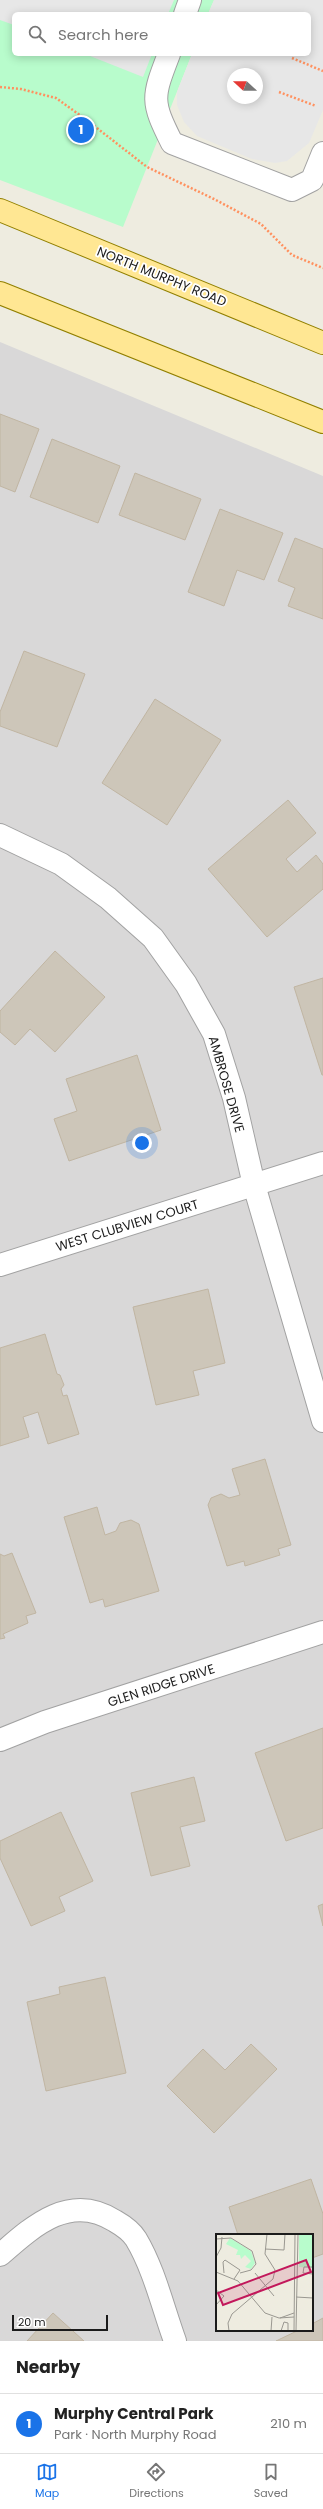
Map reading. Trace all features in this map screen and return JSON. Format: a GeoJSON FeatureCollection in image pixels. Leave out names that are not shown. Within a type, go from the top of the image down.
{"type":"FeatureCollection","features":[{"type":"Feature","properties":{"kind":"main road","name":"NORTH MURPHY ROAD"},"geometry":{"type":"LineString","coordinates":[[0,210],[323,343]]}},
{"type":"Feature","properties":{"kind":"main road"},"geometry":{"type":"LineString","coordinates":[[0,293],[323,422]]}},
{"type":"Feature","properties":{"kind":"street"},"geometry":{"type":"LineString","coordinates":[[186,12],[190,0]]}},
{"type":"Feature","properties":{"kind":"street"},"geometry":{"type":"LineString","coordinates":[[168,56],[157,85],[156,110],[172,143],[232,165],[292,190],[312,180],[323,153]]}},
{"type":"Feature","properties":{"kind":"street","name":"AMBROSE DRIVE"},"geometry":{"type":"LineString","coordinates":[[0,835],[67,868],[119,908],[153,938],[186,984],[214,1034],[234,1098],[254,1185],[323,1421]]}},
{"type":"Feature","properties":{"kind":"street","name":"WEST CLUBVIEW COURT"},"geometry":{"type":"LineString","coordinates":[[0,1265],[323,1162]]}},
{"type":"Feature","properties":{"kind":"street","name":"GLEN RIDGE DRIVE"},"geometry":{"type":"LineString","coordinates":[[0,1740],[45,1722],[323,1632]]}},
{"type":"Feature","properties":{"kind":"street"},"geometry":{"type":"LineString","coordinates":[[0,2255],[34,2225],[70,2210],[89,2211],[107,2216],[135,2237],[144,2256],[175,2341]]}},
{"type":"Feature","properties":{"kind":"path"},"geometry":{"type":"LineString","coordinates":[[292,58],[323,71]]}},
{"type":"Feature","properties":{"kind":"path"},"geometry":{"type":"LineString","coordinates":[[279,92],[316,106]]}},
{"type":"Feature","properties":{"kind":"shaded area"},"geometry":{"type":"Polygon","coordinates":[[[0,0],[174,0],[169,12],[12,12],[12,24],[0,20],[0,0]]]}},
{"type":"Feature","properties":{"kind":"shaded area"},"geometry":{"type":"Polygon","coordinates":[[[214,0],[323,0],[323,110],[309,143],[287,161],[275,163],[252,159],[197,136],[184,122],[177,105],[177,92],[191,56],[311,56],[311,12],[209,12],[214,0]]]}},
{"type":"Feature","properties":{"kind":"shaded area"},"geometry":{"type":"Polygon","coordinates":[[[90,56],[151,56],[143,77],[90,56]]]}},
{"type":"Feature","properties":{"kind":"shaded area"},"geometry":{"type":"Polygon","coordinates":[[[0,342],[323,476],[323,2341],[0,2341],[0,342]]]}},
{"type":"Feature","properties":{"kind":"green space"},"geometry":{"type":"Polygon","coordinates":[[[0,0],[214,0],[209,12],[12,12],[12,56],[191,56],[123,227],[0,180],[0,0]]]}},
{"type":"Feature","properties":{"kind":"building"},"geometry":{"type":"Polygon","coordinates":[[[0,414],[39,429],[15,492],[0,486],[0,414]]]}},
{"type":"Feature","properties":{"kind":"building"},"geometry":{"type":"Polygon","coordinates":[[[52,439],[120,466],[98,523],[30,497],[52,439]]]}},
{"type":"Feature","properties":{"kind":"building"},"geometry":{"type":"Polygon","coordinates":[[[135,473],[201,499],[185,540],[119,515],[135,473]]]}},
{"type":"Feature","properties":{"kind":"building"},"geometry":{"type":"Polygon","coordinates":[[[220,509],[283,533],[264,580],[237,570],[224,606],[188,592],[220,509]]]}},
{"type":"Feature","properties":{"kind":"building"},"geometry":{"type":"Polygon","coordinates":[[[295,538],[323,549],[323,619],[288,606],[295,588],[278,581],[295,538]]]}},
{"type":"Feature","properties":{"kind":"building"},"geometry":{"type":"Polygon","coordinates":[[[24,651],[85,674],[57,747],[0,726],[0,712],[24,651]]]}},
{"type":"Feature","properties":{"kind":"building"},"geometry":{"type":"Polygon","coordinates":[[[155,699],[221,740],[167,825],[102,783],[155,699]]]}},
{"type":"Feature","properties":{"kind":"building"},"geometry":{"type":"Polygon","coordinates":[[[288,800],[316,833],[286,859],[297,872],[316,855],[323,864],[323,889],[267,937],[208,869],[288,800]]]}},
{"type":"Feature","properties":{"kind":"building"},"geometry":{"type":"Polygon","coordinates":[[[55,951],[105,997],[55,1052],[30,1029],[15,1045],[0,1032],[0,1011],[55,951]]]}},
{"type":"Feature","properties":{"kind":"building"},"geometry":{"type":"Polygon","coordinates":[[[323,978],[323,1075],[322,1075],[294,987],[323,978]]]}},
{"type":"Feature","properties":{"kind":"building"},"geometry":{"type":"Polygon","coordinates":[[[137,1055],[161,1130],[69,1161],[54,1119],[77,1111],[66,1079],[137,1055]]]}},
{"type":"Feature","properties":{"kind":"building"},"geometry":{"type":"Polygon","coordinates":[[[208,1289],[225,1363],[193,1371],[199,1395],[156,1405],[133,1307],[208,1289]]]}},
{"type":"Feature","properties":{"kind":"building"},"geometry":{"type":"Polygon","coordinates":[[[45,1334],[57,1374],[60,1375],[64,1385],[61,1389],[63,1396],[67,1395],[79,1434],[48,1444],[38,1412],[23,1417],[29,1437],[0,1446],[0,1348],[45,1334]]]}},
{"type":"Feature","properties":{"kind":"building"},"geometry":{"type":"Polygon","coordinates":[[[265,1459],[291,1545],[278,1549],[280,1555],[245,1566],[244,1561],[227,1566],[208,1505],[211,1498],[221,1494],[229,1498],[240,1495],[232,1469],[265,1459]]]}},
{"type":"Feature","properties":{"kind":"building"},"geometry":{"type":"Polygon","coordinates":[[[97,1507],[105,1535],[116,1531],[120,1523],[131,1520],[139,1524],[159,1591],[105,1607],[103,1599],[90,1603],[64,1517],[97,1507]]]}},
{"type":"Feature","properties":{"kind":"building"},"geometry":{"type":"Polygon","coordinates":[[[12,1553],[36,1613],[26,1616],[28,1623],[3,1634],[5,1638],[0,1639],[0,1554],[4,1556],[12,1553]]]}},
{"type":"Feature","properties":{"kind":"building"},"geometry":{"type":"Polygon","coordinates":[[[323,1728],[323,1828],[286,1841],[255,1753],[323,1728]]]}},
{"type":"Feature","properties":{"kind":"building"},"geometry":{"type":"Polygon","coordinates":[[[194,1777],[205,1821],[180,1827],[190,1866],[151,1876],[131,1793],[194,1777]]]}},
{"type":"Feature","properties":{"kind":"building"},"geometry":{"type":"Polygon","coordinates":[[[61,1812],[93,1881],[59,1897],[65,1911],[31,1926],[0,1858],[0,1841],[61,1812]]]}},
{"type":"Feature","properties":{"kind":"building"},"geometry":{"type":"Polygon","coordinates":[[[323,1904],[323,1926],[318,1906],[323,1904]]]}},
{"type":"Feature","properties":{"kind":"building"},"geometry":{"type":"Polygon","coordinates":[[[105,1977],[126,2073],[46,2091],[27,2002],[60,1994],[59,1987],[105,1977]]]}},
{"type":"Feature","properties":{"kind":"building"},"geometry":{"type":"Polygon","coordinates":[[[251,2044],[277,2069],[214,2133],[167,2086],[203,2049],[225,2070],[251,2044]]]}},
{"type":"Feature","properties":{"kind":"building"},"geometry":{"type":"Polygon","coordinates":[[[311,2179],[323,2214],[323,2254],[313,2258],[313,2234],[238,2234],[229,2207],[311,2179]]]}},
{"type":"Feature","properties":{"kind":"building"},"geometry":{"type":"Polygon","coordinates":[[[53,2313],[84,2341],[27,2341],[53,2313]]]}},
{"type":"Feature","properties":{"kind":"building"},"geometry":{"type":"Polygon","coordinates":[[[323,2318],[323,2341],[276,2341],[297,2331],[313,2331],[313,2323],[323,2318]]]}},
{"type":"Feature","properties":{"kind":"place","name":"Murphy Central Park"},"geometry":{"type":"Point","coordinates":[81,130]}}]}
